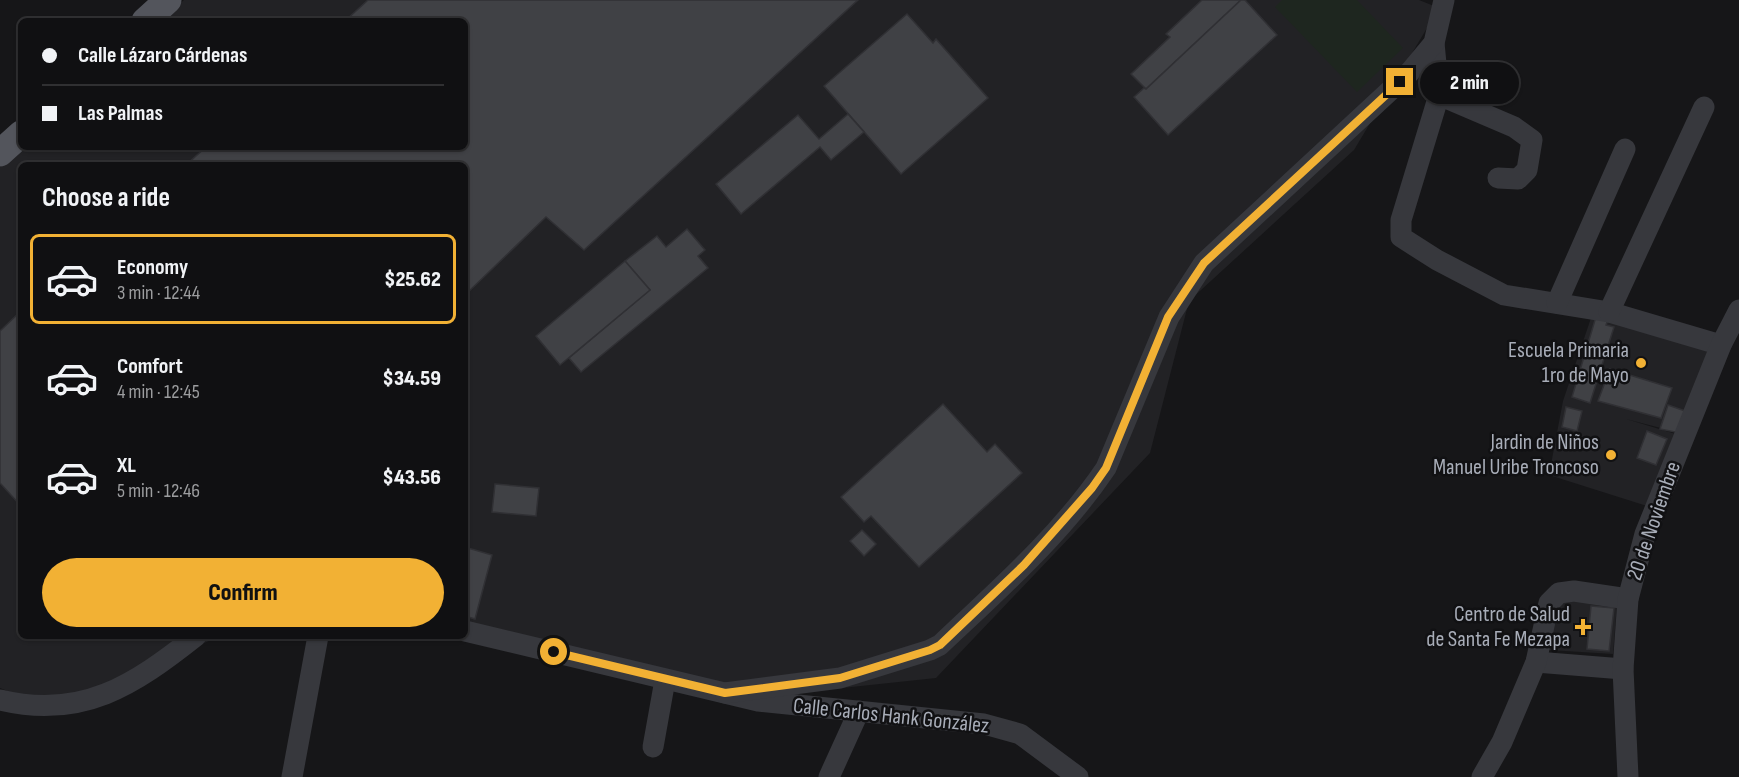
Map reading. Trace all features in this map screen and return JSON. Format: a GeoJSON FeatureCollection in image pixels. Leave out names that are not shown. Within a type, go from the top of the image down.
{"type":"FeatureCollection","features":[{"type":"Feature","properties":{"kind":"main road"},"geometry":{"type":"LineString","coordinates":[[148,18],[168,0]]}},
{"type":"Feature","properties":{"kind":"main road"},"geometry":{"type":"LineString","coordinates":[[0,153],[18,137]]}},
{"type":"Feature","properties":{"kind":"street"},"geometry":{"type":"LineString","coordinates":[[1444,0],[1434,43],[1439,95],[1401,220],[1401,237],[1437,261],[1504,295],[1609,312],[1721,345]]}},
{"type":"Feature","properties":{"kind":"street"},"geometry":{"type":"LineString","coordinates":[[725,693],[840,678],[940,645],[1024,565],[1092,488],[1106,468],[1168,317],[1204,263],[1400,82],[1434,43]]}},
{"type":"Feature","properties":{"kind":"street"},"geometry":{"type":"LineString","coordinates":[[1439,95],[1514,127],[1532,140],[1527,170],[1518,179],[1498,178]]}},
{"type":"Feature","properties":{"kind":"street"},"geometry":{"type":"LineString","coordinates":[[1609,312],[1704,107]]}},
{"type":"Feature","properties":{"kind":"street"},"geometry":{"type":"LineString","coordinates":[[1557,303],[1625,149]]}},
{"type":"Feature","properties":{"kind":"street","name":"20 de Noviembre"},"geometry":{"type":"LineString","coordinates":[[1628,777],[1623,669],[1628,599],[1645,534],[1721,345],[1739,310]]}},
{"type":"Feature","properties":{"kind":"street"},"geometry":{"type":"LineString","coordinates":[[1482,777],[1502,742],[1536,662],[1549,603],[1559,593],[1574,591],[1628,599]]}},
{"type":"Feature","properties":{"kind":"street","name":"Calle Carlos Hank González"},"geometry":{"type":"LineString","coordinates":[[468,632],[665,680],[774,703],[984,724],[1003,728],[1020,734],[1078,777]]}},
{"type":"Feature","properties":{"kind":"street"},"geometry":{"type":"LineString","coordinates":[[0,700],[18,705],[71,705],[102,696],[150,672],[192,639]]}},
{"type":"Feature","properties":{"kind":"street"},"geometry":{"type":"LineString","coordinates":[[292,777],[317,639]]}},
{"type":"Feature","properties":{"kind":"street"},"geometry":{"type":"LineString","coordinates":[[1536,662],[1623,669]]}},
{"type":"Feature","properties":{"kind":"street"},"geometry":{"type":"LineString","coordinates":[[653,747],[665,680]]}},
{"type":"Feature","properties":{"kind":"street"},"geometry":{"type":"LineString","coordinates":[[829,777],[859,711]]}},
{"type":"Feature","properties":{"kind":"shaded area"},"geometry":{"type":"Polygon","coordinates":[[[184,0],[1419,0],[1439,8],[1354,150],[1189,301],[1150,453],[936,678],[758,697],[468,629],[468,162],[18,162],[18,639],[212,639],[55,710],[0,688],[0,167],[19,150],[468,150],[468,18],[164,18],[184,0]]]}},
{"type":"Feature","properties":{"kind":"shaded area"},"geometry":{"type":"Polygon","coordinates":[[[1282,0],[1357,0],[1403,48],[1357,92],[1275,7],[1282,0]]]}},
{"type":"Feature","properties":{"kind":"shaded area"},"geometry":{"type":"Polygon","coordinates":[[[1593,312],[1714,343],[1680,433],[1626,419],[1676,434],[1647,506],[1549,475],[1563,401],[1593,312]]]}},
{"type":"Feature","properties":{"kind":"shaded area","name":"Centro de Salud de Santa Fe Mezapa"},"geometry":{"type":"Polygon","coordinates":[[[1555,597],[1617,604],[1613,654],[1549,650],[1555,597]]]}},
{"type":"Feature","properties":{"kind":"building"},"geometry":{"type":"Polygon","coordinates":[[[368,0],[858,0],[584,250],[546,217],[468,292],[468,162],[189,162],[203,150],[468,150],[468,18],[348,18],[368,0]]]}},
{"type":"Feature","properties":{"kind":"building"},"geometry":{"type":"Polygon","coordinates":[[[1202,0],[1241,0],[1146,89],[1131,74],[1170,37],[1166,34],[1202,0]]]}},
{"type":"Feature","properties":{"kind":"building"},"geometry":{"type":"Polygon","coordinates":[[[1241,0],[1245,0],[1277,35],[1168,135],[1134,97],[1144,88],[1146,89],[1241,0]]]}},
{"type":"Feature","properties":{"kind":"building"},"geometry":{"type":"Polygon","coordinates":[[[907,14],[933,43],[936,39],[988,98],[901,174],[824,86],[907,14]]]}},
{"type":"Feature","properties":{"kind":"building"},"geometry":{"type":"Polygon","coordinates":[[[848,114],[864,132],[831,160],[820,147],[741,214],[716,184],[798,115],[819,139],[848,114]]]}},
{"type":"Feature","properties":{"kind":"building"},"geometry":{"type":"Polygon","coordinates":[[[687,229],[705,250],[698,256],[708,268],[581,372],[569,358],[650,290],[625,261],[657,236],[666,247],[687,229]]]}},
{"type":"Feature","properties":{"kind":"building"},"geometry":{"type":"Polygon","coordinates":[[[625,261],[650,290],[560,365],[536,336],[625,261]]]}},
{"type":"Feature","properties":{"kind":"building"},"geometry":{"type":"Polygon","coordinates":[[[1598,310],[1611,312],[1606,325],[1614,327],[1590,403],[1572,397],[1598,310]]]}},
{"type":"Feature","properties":{"kind":"building"},"geometry":{"type":"Polygon","coordinates":[[[18,314],[18,503],[0,483],[0,331],[18,314]]]}},
{"type":"Feature","properties":{"kind":"building"},"geometry":{"type":"Polygon","coordinates":[[[1610,369],[1672,388],[1661,418],[1598,401],[1610,369]]]}},
{"type":"Feature","properties":{"kind":"building"},"geometry":{"type":"Polygon","coordinates":[[[943,404],[987,452],[995,444],[1022,473],[919,567],[871,516],[864,522],[841,497],[943,404]]]}},
{"type":"Feature","properties":{"kind":"building"},"geometry":{"type":"Polygon","coordinates":[[[1668,405],[1688,412],[1680,433],[1660,429],[1668,405]]]}},
{"type":"Feature","properties":{"kind":"building"},"geometry":{"type":"Polygon","coordinates":[[[1566,407],[1582,411],[1577,431],[1562,427],[1566,407]]]}},
{"type":"Feature","properties":{"kind":"building"},"geometry":{"type":"Polygon","coordinates":[[[1647,431],[1667,439],[1656,465],[1637,458],[1647,431]]]}},
{"type":"Feature","properties":{"kind":"building"},"geometry":{"type":"Polygon","coordinates":[[[495,484],[539,488],[536,516],[492,512],[495,484]]]}},
{"type":"Feature","properties":{"kind":"building"},"geometry":{"type":"Polygon","coordinates":[[[862,530],[876,544],[864,556],[850,541],[862,530]]]}},
{"type":"Feature","properties":{"kind":"building"},"geometry":{"type":"Polygon","coordinates":[[[468,548],[492,555],[475,619],[468,617],[468,548]]]}},
{"type":"Feature","properties":{"kind":"building"},"geometry":{"type":"Polygon","coordinates":[[[1591,606],[1614,608],[1609,651],[1587,649],[1591,606]]]}},
{"type":"Feature","properties":{"kind":"place","name":"Escuela Primaria 1ro de Mayo"},"geometry":{"type":"Point","coordinates":[1641,363]}},
{"type":"Feature","properties":{"kind":"place","name":"Jardin de Niños Manuel Uribe Troncoso"},"geometry":{"type":"Point","coordinates":[1611,455]}},
{"type":"Feature","properties":{"kind":"place","name":"Centro de Salud de Santa Fe Mezapa"},"geometry":{"type":"Point","coordinates":[1583,627]}},
{"type":"Feature","properties":{"kind":"route"},"geometry":{"type":"LineString","coordinates":[[554,652],[725,693],[840,678],[940,645],[1024,565],[1092,488],[1106,468],[1168,317],[1204,263],[1400,82]]}}]}
